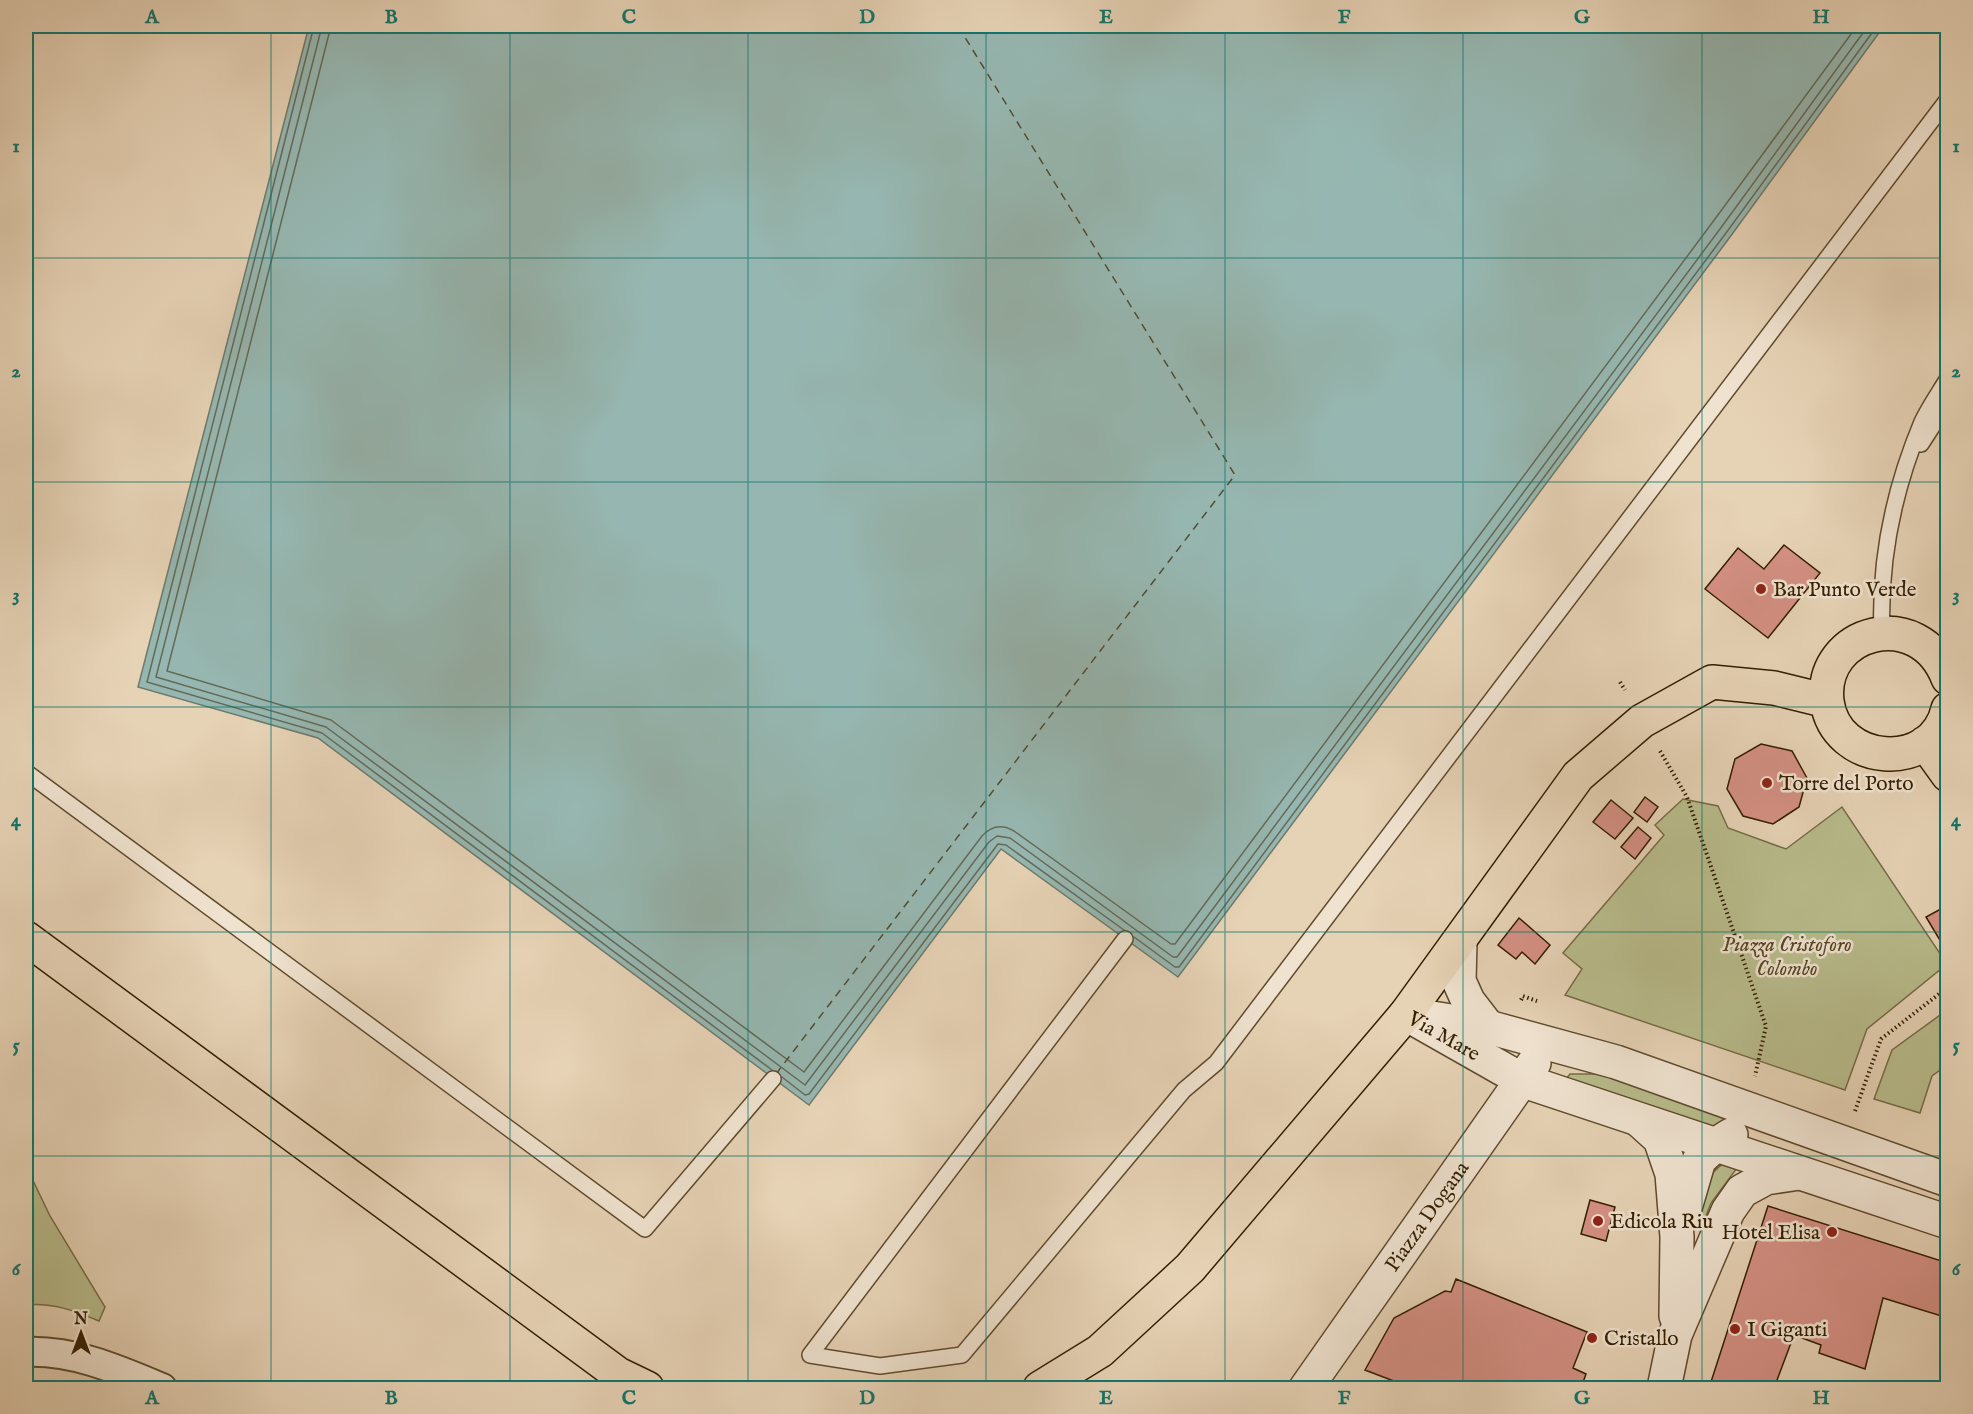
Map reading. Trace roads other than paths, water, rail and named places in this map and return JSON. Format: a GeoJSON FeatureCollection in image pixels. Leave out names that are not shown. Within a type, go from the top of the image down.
{"type":"FeatureCollection","features":[{"type":"Feature","properties":{"kind":"main road"},"geometry":{"type":"LineString","coordinates":[[1947,678],[1942,663],[1917,639],[1900,633],[1882,633],[1866,636],[1852,644],[1840,656],[1832,669],[1827,685],[1827,701],[1832,718],[1842,734],[1856,746],[1873,753],[1891,755],[1909,752],[1925,743],[1938,731],[1947,709]]}},
{"type":"Feature","properties":{"kind":"main road"},"geometry":{"type":"LineString","coordinates":[[1040,1389],[1100,1351],[1190,1268],[1406,1014],[1578,776],[1642,721],[1712,682],[1774,688],[1827,701]]}},
{"type":"Feature","properties":{"kind":"main road"},"geometry":{"type":"LineString","coordinates":[[1925,743],[1947,775]]}},
{"type":"Feature","properties":{"kind":"main road"},"geometry":{"type":"LineString","coordinates":[[26,938],[618,1374],[647,1389]]}},
{"type":"Feature","properties":{"kind":"street"},"geometry":{"type":"LineString","coordinates":[[1460,942],[1459,981],[1468,1000],[1488,1027]]}},
{"type":"Feature","properties":{"kind":"street","name":"Via Mare"},"geometry":{"type":"LineString","coordinates":[[1406,1014],[1488,1027],[1616,1062],[1947,1180]]}},
{"type":"Feature","properties":{"kind":"street","name":"Via Mare"},"geometry":{"type":"LineString","coordinates":[[1406,1014],[1524,1081],[1947,1222]]}},
{"type":"Feature","properties":{"kind":"street","name":"Piazza Dogana"},"geometry":{"type":"LineString","coordinates":[[1315,1386],[1524,1081],[1547,1043]]}},
{"type":"Feature","properties":{"kind":"street"},"geometry":{"type":"LineString","coordinates":[[1639,1120],[1660,1139],[1672,1174],[1677,1237],[1675,1335],[1664,1389]]}},
{"type":"Feature","properties":{"kind":"street"},"geometry":{"type":"LineString","coordinates":[[1677,1237],[1699,1160],[1715,1145],[1743,1128],[1778,1120]]}},
{"type":"Feature","properties":{"kind":"street"},"geometry":{"type":"LineString","coordinates":[[1675,1335],[1724,1219],[1742,1191],[1766,1178],[1799,1173]]}},
{"type":"Feature","properties":{"kind":"street"},"geometry":{"type":"LineString","coordinates":[[26,1352],[44,1351],[107,1365],[162,1389]]}},
{"type":"Feature","properties":{"kind":"lane"},"geometry":{"type":"LineString","coordinates":[[1125,939],[810,1355],[880,1366],[962,1355],[1184,1090],[1216,1063],[1947,99]]}},
{"type":"Feature","properties":{"kind":"lane"},"geometry":{"type":"LineString","coordinates":[[1882,633],[1881,604],[1887,535],[1923,421],[1947,378]]}},
{"type":"Feature","properties":{"kind":"lane"},"geometry":{"type":"LineString","coordinates":[[1906,469],[1941,413],[1947,409]]}},
{"type":"Feature","properties":{"kind":"lane"},"geometry":{"type":"LineString","coordinates":[[26,772],[645,1229],[773,1079]]}},
{"type":"Feature","properties":{"kind":"water"},"geometry":{"type":"Polygon","coordinates":[[[309,26],[1884,26],[1730,237],[1178,977],[1001,849],[809,1105],[318,738],[138,687],[309,26]]]}},
{"type":"Feature","properties":{"kind":"place","name":"Bar Punto Verde"},"geometry":{"type":"Point","coordinates":[1761,589]}},
{"type":"Feature","properties":{"kind":"place","name":"Torre del Porto"},"geometry":{"type":"Point","coordinates":[1767,783]}},
{"type":"Feature","properties":{"kind":"place","name":"Edicola Riu"},"geometry":{"type":"Point","coordinates":[1598,1221]}},
{"type":"Feature","properties":{"kind":"place","name":"Hotel Elisa"},"geometry":{"type":"Point","coordinates":[1832,1232]}},
{"type":"Feature","properties":{"kind":"place","name":"I Giganti"},"geometry":{"type":"Point","coordinates":[1735,1329]}},
{"type":"Feature","properties":{"kind":"place","name":"Cristallo"},"geometry":{"type":"Point","coordinates":[1592,1338]}},
{"type":"Feature","properties":{"kind":"park label","name":"Piazza Cristoforo Colombo"},"geometry":{"type":"Point","coordinates":[1787,956]}}]}
